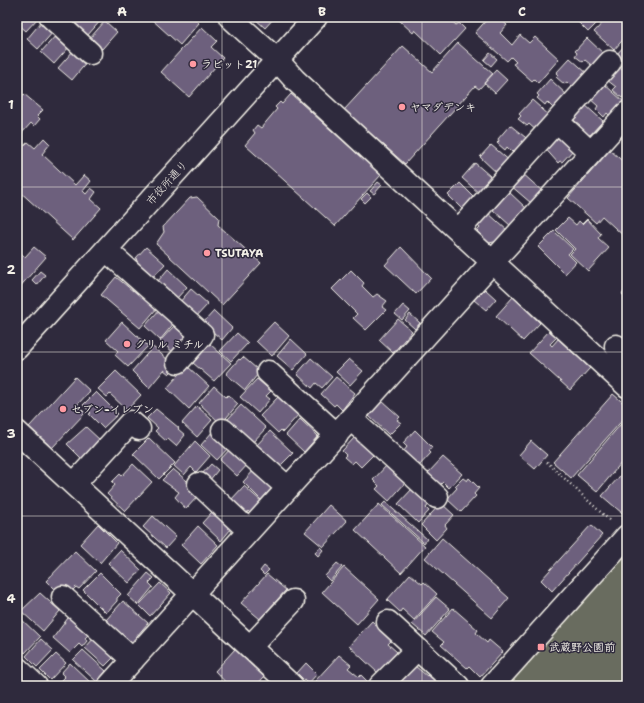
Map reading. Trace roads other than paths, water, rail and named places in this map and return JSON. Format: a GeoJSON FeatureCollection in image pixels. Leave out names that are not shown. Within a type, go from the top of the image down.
{"type":"FeatureCollection","features":[{"type":"Feature","properties":{"kind":"street"},"geometry":{"type":"LineString","coordinates":[[51,17],[90,53]]}},
{"type":"Feature","properties":{"kind":"street"},"geometry":{"type":"LineString","coordinates":[[230,17],[277,60],[295,80],[627,386]]}},
{"type":"Feature","properties":{"kind":"street","name":"市役所通り"},"geometry":{"type":"LineString","coordinates":[[17,348],[316,17]]}},
{"type":"Feature","properties":{"kind":"street"},"geometry":{"type":"LineString","coordinates":[[459,230],[610,62]]}},
{"type":"Feature","properties":{"kind":"street"},"geometry":{"type":"LineString","coordinates":[[109,686],[494,262],[627,113]]}},
{"type":"Feature","properties":{"kind":"street"},"geometry":{"type":"LineString","coordinates":[[557,121],[591,153]]}},
{"type":"Feature","properties":{"kind":"street"},"geometry":{"type":"LineString","coordinates":[[106,250],[202,335],[178,362]]}},
{"type":"Feature","properties":{"kind":"street"},"geometry":{"type":"LineString","coordinates":[[268,372],[337,435]]}},
{"type":"Feature","properties":{"kind":"street"},"geometry":{"type":"LineString","coordinates":[[351,419],[437,497]]}},
{"type":"Feature","properties":{"kind":"street"},"geometry":{"type":"LineString","coordinates":[[74,484],[131,422],[139,429]]}},
{"type":"Feature","properties":{"kind":"street"},"geometry":{"type":"LineString","coordinates":[[223,430],[288,488]]}},
{"type":"Feature","properties":{"kind":"street"},"geometry":{"type":"LineString","coordinates":[[17,432],[292,686]]}},
{"type":"Feature","properties":{"kind":"street"},"geometry":{"type":"LineString","coordinates":[[200,484],[249,531]]}},
{"type":"Feature","properties":{"kind":"street"},"geometry":{"type":"LineString","coordinates":[[492,686],[627,536]]}},
{"type":"Feature","properties":{"kind":"street"},"geometry":{"type":"LineString","coordinates":[[63,598],[133,660]]}},
{"type":"Feature","properties":{"kind":"street"},"geometry":{"type":"LineString","coordinates":[[250,647],[293,601]]}},
{"type":"Feature","properties":{"kind":"street"},"geometry":{"type":"LineString","coordinates":[[388,622],[458,686]]}},
{"type":"Feature","properties":{"kind":"street"},"geometry":{"type":"LineString","coordinates":[[380,686],[417,650]]}},
{"type":"Feature","properties":{"kind":"street"},"geometry":{"type":"LineString","coordinates":[[18,669],[36,686]]}},
{"type":"Feature","properties":{"kind":"place","name":"ラビット21"},"geometry":{"type":"Point","coordinates":[193,64]}},
{"type":"Feature","properties":{"kind":"place","name":"ヤマダデンキ"},"geometry":{"type":"Point","coordinates":[402,107]}},
{"type":"Feature","properties":{"kind":"place","name":"TSUTAYA"},"geometry":{"type":"Point","coordinates":[207,253]}},
{"type":"Feature","properties":{"kind":"place","name":"グリル ミチル"},"geometry":{"type":"Point","coordinates":[127,344]}},
{"type":"Feature","properties":{"kind":"place","name":"セブン-イレブン"},"geometry":{"type":"Point","coordinates":[63,409]}},
{"type":"Feature","properties":{"kind":"place","name":"武蔵野公園前"},"geometry":{"type":"Point","coordinates":[541,647]}}]}
